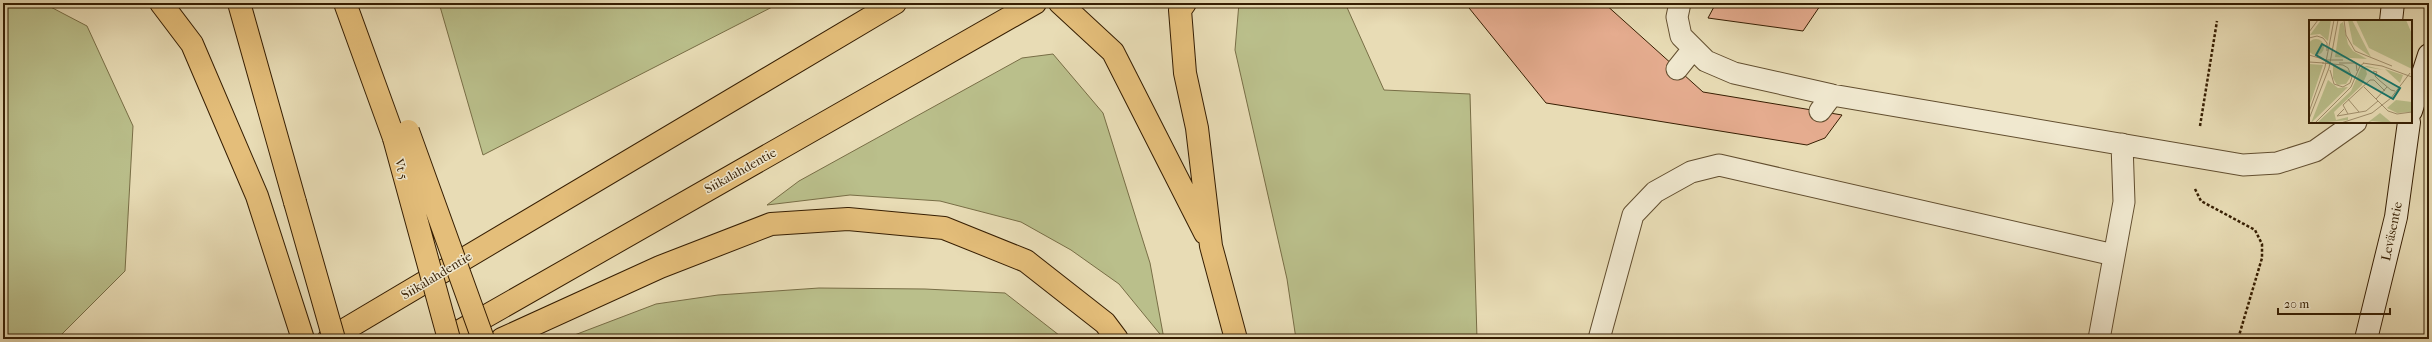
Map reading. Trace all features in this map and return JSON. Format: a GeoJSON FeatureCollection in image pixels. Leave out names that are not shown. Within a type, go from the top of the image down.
{"type":"FeatureCollection","features":[{"type":"Feature","properties":{"kind":"main road"},"geometry":{"type":"LineString","coordinates":[[161,3],[192,44],[257,196],[303,339]]}},
{"type":"Feature","properties":{"kind":"main road"},"geometry":{"type":"LineString","coordinates":[[239,3],[295,202],[335,336]]}},
{"type":"Feature","properties":{"kind":"main road","name":"Vt 5"},"geometry":{"type":"LineString","coordinates":[[345,3],[401,134],[449,339]]}},
{"type":"Feature","properties":{"kind":"main road"},"geometry":{"type":"LineString","coordinates":[[351,3],[401,134],[483,339]]}},
{"type":"Feature","properties":{"kind":"main road","name":"Siikalahdentie"},"geometry":{"type":"LineString","coordinates":[[320,339],[335,336],[895,3]]}},
{"type":"Feature","properties":{"kind":"main road","name":"Siikalahdentie"},"geometry":{"type":"LineString","coordinates":[[446,339],[1035,3]]}},
{"type":"Feature","properties":{"kind":"main road"},"geometry":{"type":"LineString","coordinates":[[1060,3],[1113,52],[1212,246]]}},
{"type":"Feature","properties":{"kind":"main road"},"geometry":{"type":"LineString","coordinates":[[1184,3],[1180,10],[1185,72],[1197,128],[1212,246],[1236,339]]}},
{"type":"Feature","properties":{"kind":"main road"},"geometry":{"type":"LineString","coordinates":[[2390,20],[2393,3]]}},
{"type":"Feature","properties":{"kind":"main road"},"geometry":{"type":"LineString","coordinates":[[2412,108],[2429,55]]}},
{"type":"Feature","properties":{"kind":"main road","name":"Leväsentie"},"geometry":{"type":"LineString","coordinates":[[2366,339],[2396,217],[2409,123]]}},
{"type":"Feature","properties":{"kind":"main road"},"geometry":{"type":"LineString","coordinates":[[502,339],[660,267],[771,224],[848,219],[944,228],[1026,261],[1105,323],[1117,339]]}},
{"type":"Feature","properties":{"kind":"lane"},"geometry":{"type":"LineString","coordinates":[[1680,3],[1677,17],[1681,36],[1706,61],[1734,73],[1826,103],[2122,144],[2243,165],[2277,163],[2315,151],[2355,123]]}},
{"type":"Feature","properties":{"kind":"lane"},"geometry":{"type":"LineString","coordinates":[[1677,69],[1693,49]]}},
{"type":"Feature","properties":{"kind":"lane"},"geometry":{"type":"LineString","coordinates":[[2099,339],[2124,202],[2122,144]]}},
{"type":"Feature","properties":{"kind":"lane"},"geometry":{"type":"LineString","coordinates":[[1599,339],[1633,215],[1655,192],[1691,172],[1719,165],[2114,255]]}},
{"type":"Feature","properties":{"kind":"green space"},"geometry":{"type":"Polygon","coordinates":[[[3,3],[43,3],[87,26],[133,126],[125,271],[57,339],[3,339],[3,3]]]}},
{"type":"Feature","properties":{"kind":"green space"},"geometry":{"type":"Polygon","coordinates":[[[439,3],[780,3],[483,155],[439,3]]]}},
{"type":"Feature","properties":{"kind":"green space"},"geometry":{"type":"Polygon","coordinates":[[[1239,3],[1345,3],[1384,90],[1470,94],[1477,339],[1296,339],[1287,279],[1235,50],[1239,3]]]}},
{"type":"Feature","properties":{"kind":"green space"},"geometry":{"type":"Polygon","coordinates":[[[1053,54],[1103,113],[1150,263],[1164,339],[1119,284],[1071,250],[1021,222],[940,201],[850,195],[767,205],[799,181],[1022,58],[1053,54]]]}},
{"type":"Feature","properties":{"kind":"green space"},"geometry":{"type":"Polygon","coordinates":[[[819,288],[925,289],[1005,293],[1064,339],[564,339],[656,304],[718,295],[819,288]]]}},
{"type":"Feature","properties":{"kind":"building"},"geometry":{"type":"Polygon","coordinates":[[[1465,3],[1604,3],[1703,92],[1842,115],[1825,138],[1807,145],[1546,103],[1465,3]]]}},
{"type":"Feature","properties":{"kind":"building"},"geometry":{"type":"Polygon","coordinates":[[[1716,3],[1822,3],[1803,31],[1708,18],[1716,3]]]}}]}
